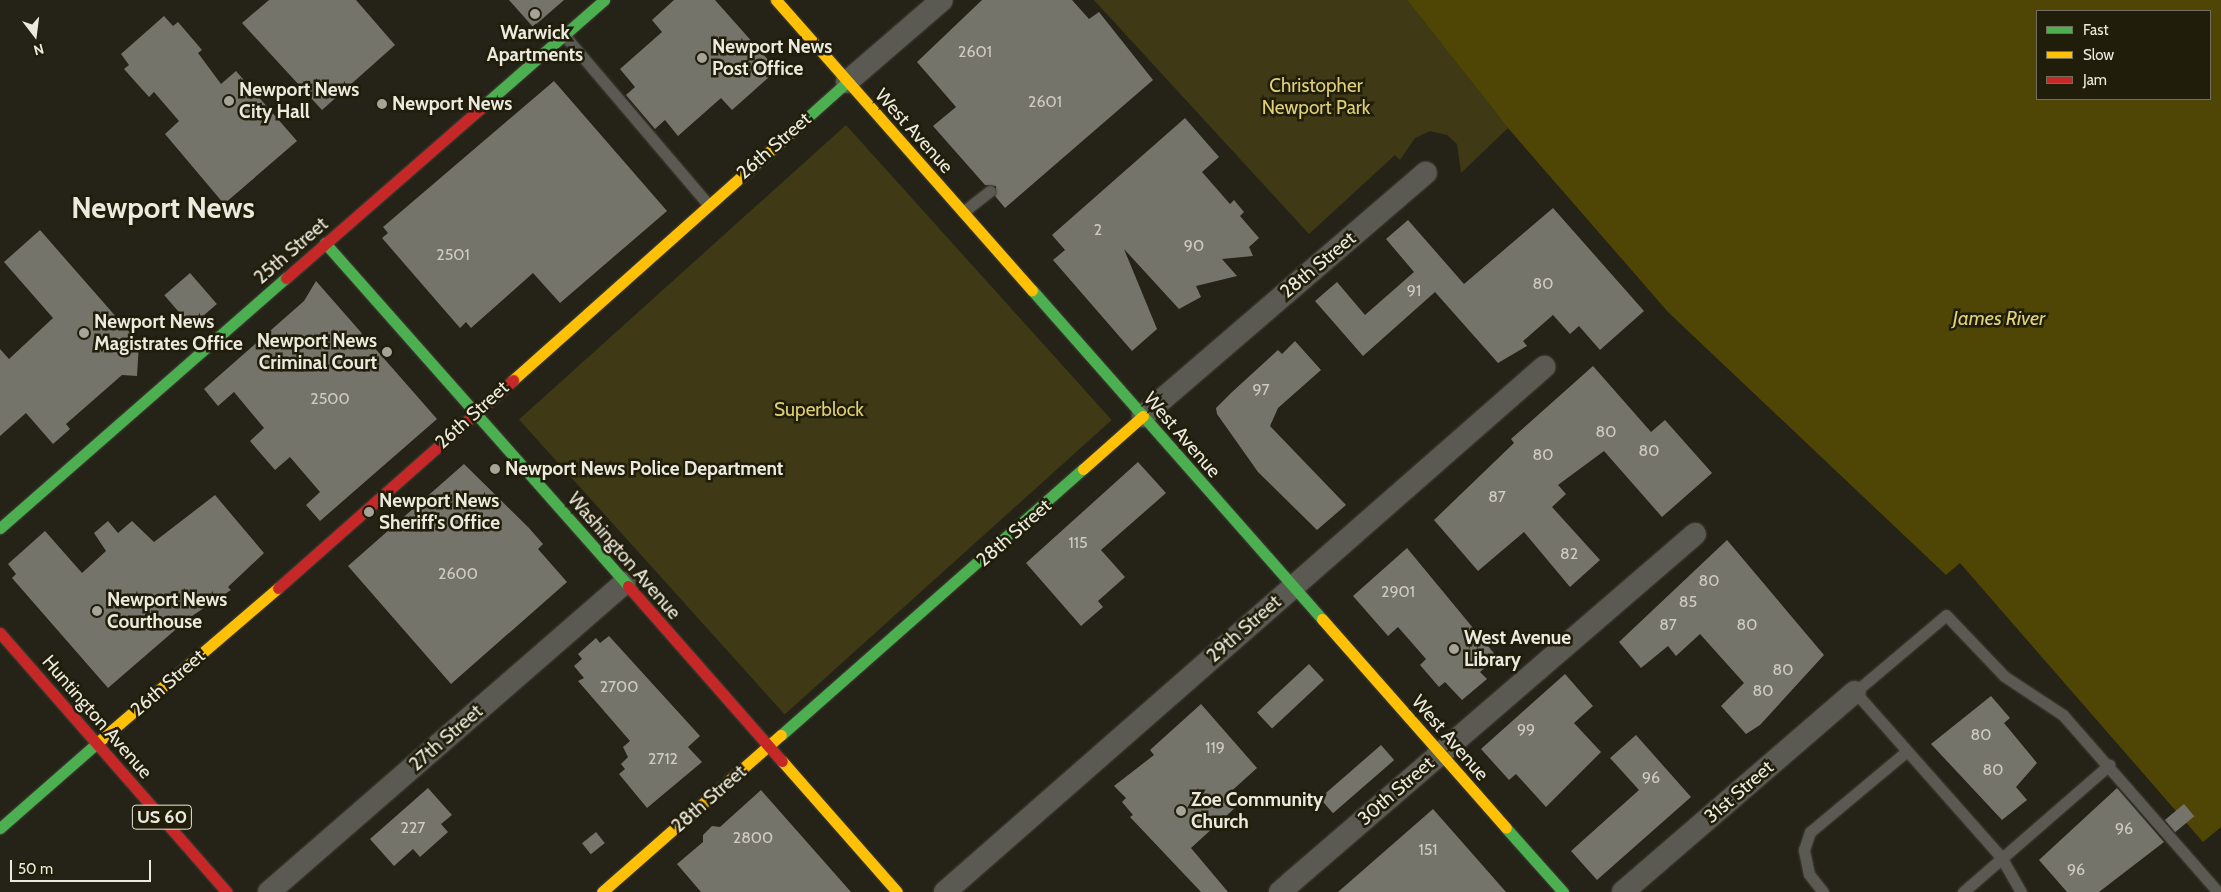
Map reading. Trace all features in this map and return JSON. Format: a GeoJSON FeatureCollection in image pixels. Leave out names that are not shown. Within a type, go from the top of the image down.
{"type":"FeatureCollection","features":[{"type":"Feature","properties":{"kind":"street","name":"25th Street"},"geometry":{"type":"LineString","coordinates":[[0,528],[604,0]]}},
{"type":"Feature","properties":{"kind":"street","name":"West Avenue"},"geometry":{"type":"LineString","coordinates":[[776,0],[1563,892]]}},
{"type":"Feature","properties":{"kind":"street","name":"26th Street"},"geometry":{"type":"LineString","coordinates":[[0,828],[942,0]]}},
{"type":"Feature","properties":{"kind":"street","name":"28th Street"},"geometry":{"type":"LineString","coordinates":[[602,892],[1143,416],[1426,173]]}},
{"type":"Feature","properties":{"kind":"street","name":"Washington Avenue"},"geometry":{"type":"LineString","coordinates":[[325,243],[896,892]]}},
{"type":"Feature","properties":{"kind":"street","name":"29th Street"},"geometry":{"type":"LineString","coordinates":[[945,892],[1544,367]]}},
{"type":"Feature","properties":{"kind":"street","name":"30th Street"},"geometry":{"type":"LineString","coordinates":[[1280,892],[1695,534]]}},
{"type":"Feature","properties":{"kind":"street","name":"27th Street"},"geometry":{"type":"LineString","coordinates":[[269,892],[624,583]]}},
{"type":"Feature","properties":{"kind":"street","name":"Huntington Avenue"},"geometry":{"type":"LineString","coordinates":[[0,633],[227,892]]}},
{"type":"Feature","properties":{"kind":"street","name":"31st Street"},"geometry":{"type":"LineString","coordinates":[[1623,892],[1855,692]]}},
{"type":"Feature","properties":{"kind":"lane"},"geometry":{"type":"LineString","coordinates":[[564,35],[708,204]]}},
{"type":"Feature","properties":{"kind":"lane"},"geometry":{"type":"LineString","coordinates":[[963,212],[990,191]]}},
{"type":"Feature","properties":{"kind":"lane"},"geometry":{"type":"LineString","coordinates":[[2021,892],[2001,858],[1855,692],[1946,615],[2004,676],[2063,714],[2218,892]]}},
{"type":"Feature","properties":{"kind":"lane"},"geometry":{"type":"LineString","coordinates":[[1823,892],[1809,874],[1804,850],[1810,832],[1907,750]]}},
{"type":"Feature","properties":{"kind":"lane"},"geometry":{"type":"LineString","coordinates":[[1963,892],[2109,765]]}},
{"type":"Feature","properties":{"kind":"green space","name":"Christopher Newport Park"},"geometry":{"type":"Polygon","coordinates":[[[1094,0],[1407,0],[1508,128],[1461,173],[1457,144],[1447,135],[1430,131],[1415,138],[1400,160],[1395,155],[1309,234],[1094,0]]]}},
{"type":"Feature","properties":{"kind":"green space","name":"Superblock"},"geometry":{"type":"Polygon","coordinates":[[[846,125],[1112,420],[785,714],[519,419],[846,125]]]}},
{"type":"Feature","properties":{"kind":"water","name":"James River"},"geometry":{"type":"Polygon","coordinates":[[[1407,0],[2221,0],[2221,827],[2203,842],[1960,563],[1946,575],[1668,312],[1508,128],[1407,0]]]}},
{"type":"Feature","properties":{"kind":"building"},"geometry":{"type":"Polygon","coordinates":[[[269,0],[356,0],[395,45],[322,110],[242,23],[269,0]]]}},
{"type":"Feature","properties":{"kind":"building","name":"Warwick Apartments"},"geometry":{"type":"Polygon","coordinates":[[[509,0],[564,0],[533,27],[509,0]]]}},
{"type":"Feature","properties":{"kind":"building"},"geometry":{"type":"Polygon","coordinates":[[[674,0],[715,0],[777,70],[732,110],[721,98],[678,136],[665,120],[655,129],[626,95],[635,87],[620,69],[662,32],[652,20],[674,0]]]}},
{"type":"Feature","properties":{"kind":"building"},"geometry":{"type":"Polygon","coordinates":[[[982,0],[1072,0],[1089,19],[1099,12],[1153,80],[1005,208],[995,196],[996,186],[985,185],[933,126],[956,107],[917,62],[982,0]]]}},
{"type":"Feature","properties":{"kind":"building"},"geometry":{"type":"Polygon","coordinates":[[[164,16],[173,26],[178,22],[202,50],[198,53],[221,84],[236,71],[297,141],[224,204],[165,134],[179,121],[154,92],[149,97],[124,69],[129,65],[121,54],[164,16]]]}},
{"type":"Feature","properties":{"kind":"building"},"geometry":{"type":"Polygon","coordinates":[[[554,81],[667,211],[560,303],[533,273],[471,328],[466,322],[460,328],[382,238],[388,233],[383,227],[554,81]]]}},
{"type":"Feature","properties":{"kind":"building"},"geometry":{"type":"Polygon","coordinates":[[[1185,118],[1219,157],[1202,172],[1230,204],[1234,200],[1244,212],[1240,216],[1259,238],[1249,247],[1253,256],[1222,259],[1237,276],[1196,286],[1201,297],[1179,309],[1124,249],[1157,329],[1132,351],[1053,260],[1065,250],[1052,235],[1185,118]]]}},
{"type":"Feature","properties":{"kind":"building"},"geometry":{"type":"Polygon","coordinates":[[[1553,208],[1644,311],[1600,350],[1579,326],[1570,334],[1553,315],[1523,341],[1527,346],[1498,363],[1435,292],[1363,356],[1315,301],[1337,282],[1365,315],[1414,272],[1386,239],[1408,220],[1464,284],[1553,208]]]}},
{"type":"Feature","properties":{"kind":"building","name":"Newport News Magistrates Office"},"geometry":{"type":"Polygon","coordinates":[[[40,230],[139,343],[137,376],[122,375],[66,424],[70,429],[53,444],[26,413],[0,436],[0,349],[9,359],[53,318],[4,262],[40,230]]]}},
{"type":"Feature","properties":{"kind":"building"},"geometry":{"type":"Polygon","coordinates":[[[190,273],[217,304],[191,326],[164,295],[190,273]]]}},
{"type":"Feature","properties":{"kind":"building"},"geometry":{"type":"Polygon","coordinates":[[[316,281],[437,419],[320,521],[306,505],[320,492],[290,457],[275,470],[250,441],[264,428],[234,392],[218,406],[204,389],[304,301],[316,281]]]}},
{"type":"Feature","properties":{"kind":"building"},"geometry":{"type":"Polygon","coordinates":[[[1295,341],[1321,370],[1278,408],[1270,426],[1346,505],[1317,530],[1258,472],[1217,414],[1216,408],[1278,350],[1282,354],[1295,341]]]}},
{"type":"Feature","properties":{"kind":"building"},"geometry":{"type":"Polygon","coordinates":[[[1593,366],[1651,432],[1665,420],[1712,473],[1662,517],[1604,451],[1558,485],[1566,494],[1552,507],[1600,560],[1570,587],[1524,532],[1478,571],[1434,520],[1514,443],[1511,439],[1593,366]]]}},
{"type":"Feature","properties":{"kind":"building"},"geometry":{"type":"Polygon","coordinates":[[[1138,462],[1166,493],[1101,550],[1125,577],[1098,601],[1103,607],[1081,626],[1026,563],[1138,462]]]}},
{"type":"Feature","properties":{"kind":"building"},"geometry":{"type":"Polygon","coordinates":[[[464,464],[543,544],[538,549],[567,582],[451,684],[348,566],[464,464]]]}},
{"type":"Feature","properties":{"kind":"building"},"geometry":{"type":"Polygon","coordinates":[[[215,495],[264,553],[228,587],[231,590],[189,618],[108,688],[12,578],[16,574],[8,564],[45,531],[82,573],[106,551],[94,533],[108,521],[118,533],[132,521],[154,542],[215,495]]]}},
{"type":"Feature","properties":{"kind":"building"},"geometry":{"type":"Polygon","coordinates":[[[1727,540],[1824,655],[1760,725],[1746,734],[1721,706],[1744,683],[1700,634],[1676,656],[1668,646],[1641,668],[1619,642],[1727,540]]]}},
{"type":"Feature","properties":{"kind":"building"},"geometry":{"type":"Polygon","coordinates":[[[1407,548],[1497,657],[1480,672],[1487,679],[1462,700],[1445,682],[1439,687],[1420,665],[1426,659],[1398,627],[1388,636],[1353,596],[1407,548]]]}},
{"type":"Feature","properties":{"kind":"building"},"geometry":{"type":"Polygon","coordinates":[[[609,636],[700,736],[688,747],[702,762],[647,808],[619,774],[625,769],[621,764],[628,757],[623,747],[630,741],[578,681],[584,678],[574,666],[582,659],[578,654],[596,638],[600,643],[609,636]]]}},
{"type":"Feature","properties":{"kind":"building"},"geometry":{"type":"Polygon","coordinates":[[[1309,664],[1324,680],[1272,729],[1257,712],[1309,664]]]}},
{"type":"Feature","properties":{"kind":"building"},"geometry":{"type":"Polygon","coordinates":[[[1565,674],[1593,706],[1574,723],[1601,752],[1546,807],[1516,774],[1509,780],[1481,749],[1565,674]]]}},
{"type":"Feature","properties":{"kind":"building"},"geometry":{"type":"Polygon","coordinates":[[[1991,696],[2010,718],[2004,723],[2037,763],[2016,787],[2027,800],[2002,820],[1931,744],[1991,696]]]}},
{"type":"Feature","properties":{"kind":"building","name":"Zoe Community Church"},"geometry":{"type":"Polygon","coordinates":[[[1201,704],[1257,768],[1226,796],[1236,807],[1191,848],[1228,892],[1201,892],[1130,817],[1133,815],[1122,802],[1126,798],[1114,786],[1154,755],[1150,750],[1201,704]]]}},
{"type":"Feature","properties":{"kind":"building"},"geometry":{"type":"Polygon","coordinates":[[[1636,735],[1691,797],[1597,880],[1571,851],[1639,790],[1610,758],[1636,735]]]}},
{"type":"Feature","properties":{"kind":"building"},"geometry":{"type":"Polygon","coordinates":[[[1381,745],[1394,760],[1333,813],[1320,798],[1381,745]]]}},
{"type":"Feature","properties":{"kind":"building"},"geometry":{"type":"Polygon","coordinates":[[[428,788],[452,815],[441,824],[448,832],[420,857],[413,849],[394,866],[370,839],[428,788]]]}},
{"type":"Feature","properties":{"kind":"building"},"geometry":{"type":"Polygon","coordinates":[[[2117,788],[2164,842],[2099,892],[2067,892],[2039,860],[2117,788]]]}},
{"type":"Feature","properties":{"kind":"building"},"geometry":{"type":"Polygon","coordinates":[[[761,790],[851,892],[701,892],[677,864],[703,842],[703,835],[712,826],[720,827],[761,790]]]}},
{"type":"Feature","properties":{"kind":"building"},"geometry":{"type":"Polygon","coordinates":[[[2184,804],[2194,816],[2175,832],[2165,820],[2184,804]]]}},
{"type":"Feature","properties":{"kind":"building"},"geometry":{"type":"Polygon","coordinates":[[[1433,809],[1506,892],[1338,892],[1433,809]]]}},
{"type":"Feature","properties":{"kind":"building"},"geometry":{"type":"Polygon","coordinates":[[[596,832],[605,843],[591,854],[582,843],[596,832]]]}},
{"type":"Feature","properties":{"kind":"traffic: fast"},"geometry":{"type":"LineString","coordinates":[[483,106],[604,0]]}},
{"type":"Feature","properties":{"kind":"traffic: fast"},"geometry":{"type":"LineString","coordinates":[[800,124],[847,82]]}},
{"type":"Feature","properties":{"kind":"traffic: fast"},"geometry":{"type":"LineString","coordinates":[[325,243],[628,586]]}},
{"type":"Feature","properties":{"kind":"traffic: fast"},"geometry":{"type":"LineString","coordinates":[[0,528],[286,278]]}},
{"type":"Feature","properties":{"kind":"traffic: fast"},"geometry":{"type":"LineString","coordinates":[[1032,290],[1322,619]]}},
{"type":"Feature","properties":{"kind":"traffic: fast"},"geometry":{"type":"LineString","coordinates":[[781,735],[1083,469]]}},
{"type":"Feature","properties":{"kind":"traffic: fast"},"geometry":{"type":"LineString","coordinates":[[0,828],[97,743]]}},
{"type":"Feature","properties":{"kind":"traffic: fast"},"geometry":{"type":"LineString","coordinates":[[1506,828],[1563,892]]}},
{"type":"Feature","properties":{"kind":"traffic: slow"},"geometry":{"type":"LineString","coordinates":[[776,0],[1032,290]]}},
{"type":"Feature","properties":{"kind":"traffic: slow"},"geometry":{"type":"LineString","coordinates":[[513,380],[800,124]]}},
{"type":"Feature","properties":{"kind":"traffic: slow"},"geometry":{"type":"LineString","coordinates":[[1083,469],[1143,416]]}},
{"type":"Feature","properties":{"kind":"traffic: slow"},"geometry":{"type":"LineString","coordinates":[[97,743],[278,588]]}},
{"type":"Feature","properties":{"kind":"traffic: slow"},"geometry":{"type":"LineString","coordinates":[[1322,619],[1506,828]]}},
{"type":"Feature","properties":{"kind":"traffic: slow"},"geometry":{"type":"LineString","coordinates":[[602,892],[781,735]]}},
{"type":"Feature","properties":{"kind":"traffic: slow"},"geometry":{"type":"LineString","coordinates":[[782,761],[897,892]]}},
{"type":"Feature","properties":{"kind":"traffic: jam"},"geometry":{"type":"LineString","coordinates":[[286,278],[483,106]]}},
{"type":"Feature","properties":{"kind":"traffic: jam"},"geometry":{"type":"LineString","coordinates":[[278,588],[513,380]]}},
{"type":"Feature","properties":{"kind":"traffic: jam"},"geometry":{"type":"LineString","coordinates":[[628,586],[782,761]]}},
{"type":"Feature","properties":{"kind":"traffic: jam"},"geometry":{"type":"LineString","coordinates":[[0,633],[227,892]]}},
{"type":"Feature","properties":{"kind":"place","name":"Warwick Apartments"},"geometry":{"type":"Point","coordinates":[535,14]}},
{"type":"Feature","properties":{"kind":"place","name":"Newport News Post Office"},"geometry":{"type":"Point","coordinates":[702,58]}},
{"type":"Feature","properties":{"kind":"place","name":"Newport News City Hall"},"geometry":{"type":"Point","coordinates":[229,101]}},
{"type":"Feature","properties":{"kind":"place","name":"Newport News"},"geometry":{"type":"Point","coordinates":[382,104]}},
{"type":"Feature","properties":{"kind":"place","name":"Newport News Magistrates Office"},"geometry":{"type":"Point","coordinates":[84,333]}},
{"type":"Feature","properties":{"kind":"place","name":"Newport News Criminal Court"},"geometry":{"type":"Point","coordinates":[387,352]}},
{"type":"Feature","properties":{"kind":"place","name":"Newport News Police Department"},"geometry":{"type":"Point","coordinates":[495,469]}},
{"type":"Feature","properties":{"kind":"place","name":"Newport News Sheriff's Office"},"geometry":{"type":"Point","coordinates":[369,512]}},
{"type":"Feature","properties":{"kind":"place","name":"Newport News Courthouse"},"geometry":{"type":"Point","coordinates":[97,611]}},
{"type":"Feature","properties":{"kind":"place","name":"West Avenue Library"},"geometry":{"type":"Point","coordinates":[1454,649]}},
{"type":"Feature","properties":{"kind":"place","name":"Zoe Community Church"},"geometry":{"type":"Point","coordinates":[1181,811]}},
{"type":"Feature","properties":{"kind":"district","name":"Newport News"},"geometry":{"type":"Point","coordinates":[163,208]}}]}
